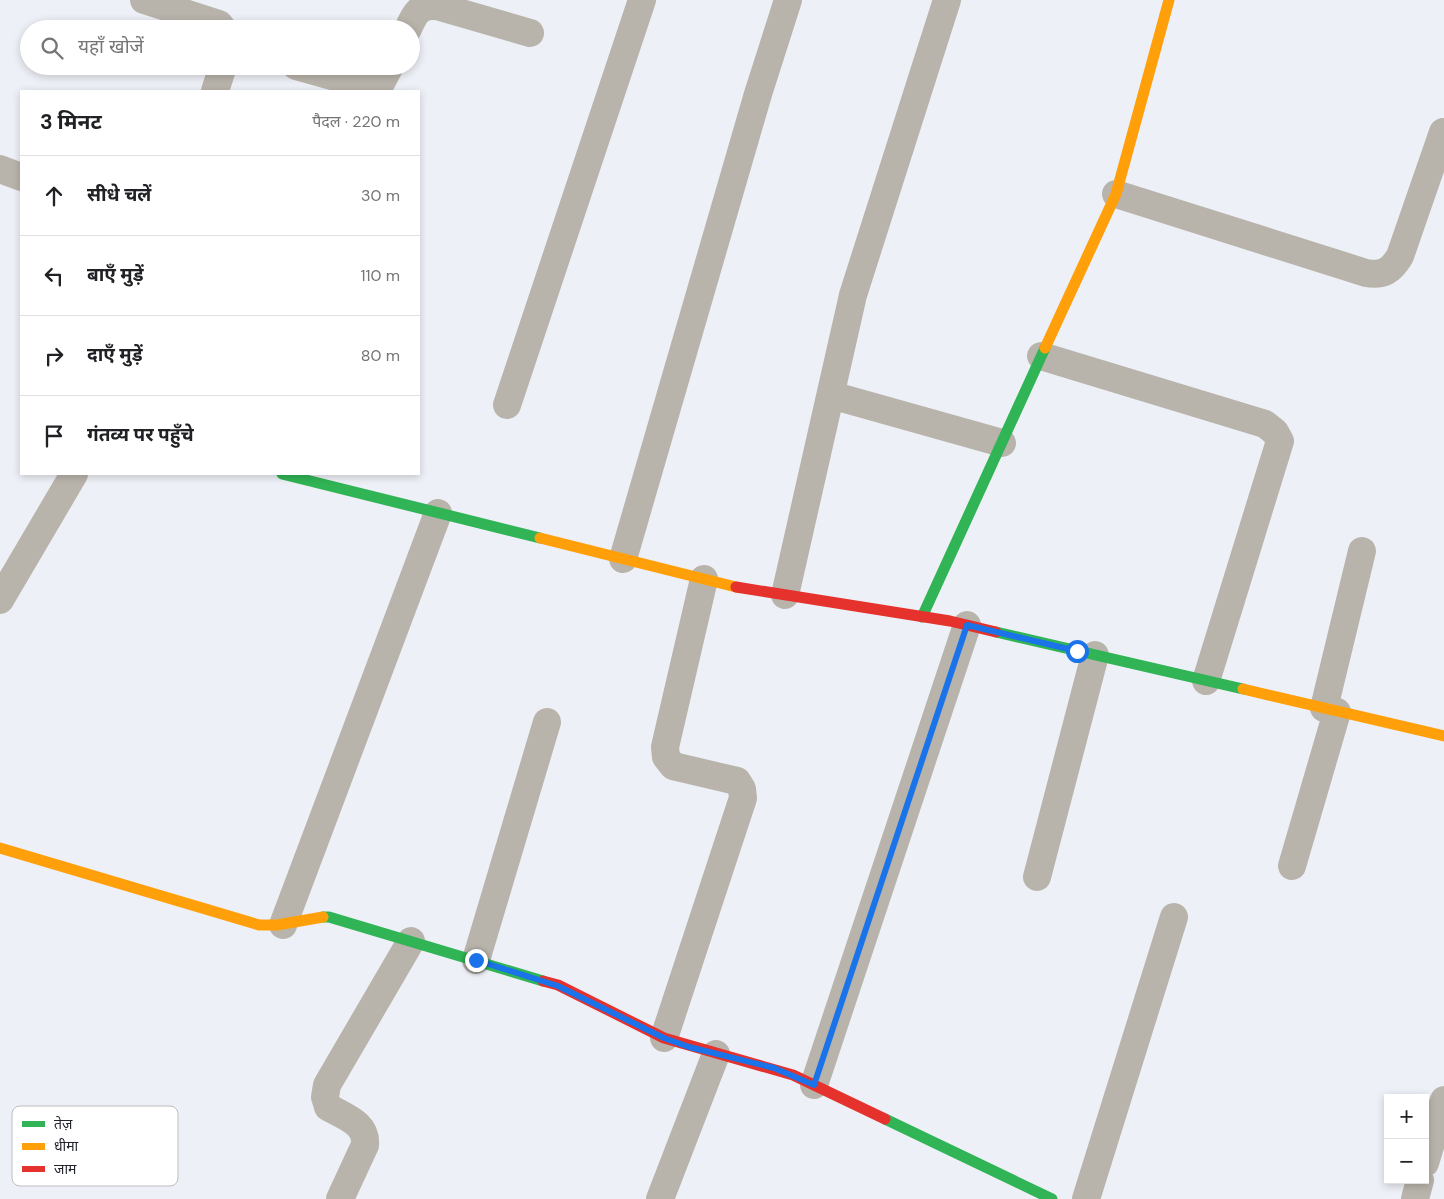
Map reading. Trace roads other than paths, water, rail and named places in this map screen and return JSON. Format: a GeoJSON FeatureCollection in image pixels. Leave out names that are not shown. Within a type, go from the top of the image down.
{"type":"FeatureCollection","features":[{"type":"Feature","properties":{"kind":"street"},"geometry":{"type":"LineString","coordinates":[[144,0],[206,20]]}},
{"type":"Feature","properties":{"kind":"street"},"geometry":{"type":"LineString","coordinates":[[507,405],[642,0]]}},
{"type":"Feature","properties":{"kind":"street"},"geometry":{"type":"LineString","coordinates":[[623,559],[758,94],[788,0]]}},
{"type":"Feature","properties":{"kind":"street"},"geometry":{"type":"LineString","coordinates":[[785,595],[854,295],[947,0]]}},
{"type":"Feature","properties":{"kind":"street"},"geometry":{"type":"LineString","coordinates":[[922,616],[1116,194],[1169,0]]}},
{"type":"Feature","properties":{"kind":"street"},"geometry":{"type":"LineString","coordinates":[[412,20],[416,11],[426,5],[437,6],[530,33]]}},
{"type":"Feature","properties":{"kind":"street"},"geometry":{"type":"LineString","coordinates":[[215,90],[221,75]]}},
{"type":"Feature","properties":{"kind":"street"},"geometry":{"type":"LineString","coordinates":[[328,75],[371,87],[380,83],[385,75]]}},
{"type":"Feature","properties":{"kind":"street"},"geometry":{"type":"LineString","coordinates":[[1116,194],[1366,273],[1380,275],[1393,268],[1400,256],[1443,132]]}},
{"type":"Feature","properties":{"kind":"street"},"geometry":{"type":"LineString","coordinates":[[0,169],[20,177]]}},
{"type":"Feature","properties":{"kind":"street"},"geometry":{"type":"LineString","coordinates":[[1041,356],[1265,424],[1275,432],[1280,442],[1206,681]]}},
{"type":"Feature","properties":{"kind":"street"},"geometry":{"type":"LineString","coordinates":[[831,395],[1002,443]]}},
{"type":"Feature","properties":{"kind":"street"},"geometry":{"type":"LineString","coordinates":[[0,600],[73,475]]}},
{"type":"Feature","properties":{"kind":"street"},"geometry":{"type":"LineString","coordinates":[[286,475],[731,586],[922,616],[967,625],[1444,736]]}},
{"type":"Feature","properties":{"kind":"street"},"geometry":{"type":"LineString","coordinates":[[284,925],[438,513]]}},
{"type":"Feature","properties":{"kind":"street"},"geometry":{"type":"LineString","coordinates":[[1292,866],[1331,710],[1362,551]]}},
{"type":"Feature","properties":{"kind":"street"},"geometry":{"type":"LineString","coordinates":[[664,1038],[743,798],[742,789],[737,781],[673,766],[666,758],[665,747],[704,579]]}},
{"type":"Feature","properties":{"kind":"street"},"geometry":{"type":"LineString","coordinates":[[814,1085],[967,625]]}},
{"type":"Feature","properties":{"kind":"street"},"geometry":{"type":"LineString","coordinates":[[1036,877],[1095,655]]}},
{"type":"Feature","properties":{"kind":"street"},"geometry":{"type":"LineString","coordinates":[[476,960],[546,722]]}},
{"type":"Feature","properties":{"kind":"street"},"geometry":{"type":"LineString","coordinates":[[0,848],[259,925],[284,925],[317,917],[330,917],[565,988],[664,1038],[716,1054],[774,1068],[814,1085],[1052,1199]]}},
{"type":"Feature","properties":{"kind":"street"},"geometry":{"type":"LineString","coordinates":[[1086,1199],[1174,917]]}},
{"type":"Feature","properties":{"kind":"street"},"geometry":{"type":"LineString","coordinates":[[340,1199],[365,1145],[366,1135],[361,1126],[328,1107],[325,1097],[327,1085],[411,940]]}},
{"type":"Feature","properties":{"kind":"street"},"geometry":{"type":"LineString","coordinates":[[660,1199],[716,1054]]}},
{"type":"Feature","properties":{"kind":"street"},"geometry":{"type":"LineString","coordinates":[[1429,1151],[1444,1100]]}},
{"type":"Feature","properties":{"kind":"street"},"geometry":{"type":"LineString","coordinates":[[1415,1199],[1419,1184]]}}]}
